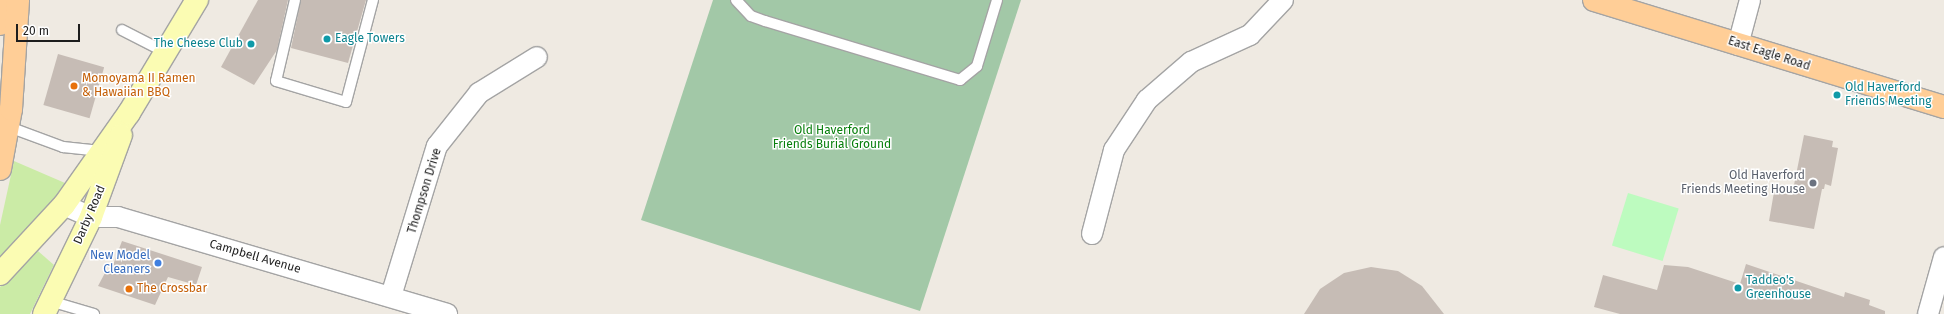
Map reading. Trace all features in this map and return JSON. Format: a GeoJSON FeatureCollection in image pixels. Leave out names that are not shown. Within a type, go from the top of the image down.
{"type":"FeatureCollection","features":[{"type":"Feature","properties":{"kind":"main road"},"geometry":{"type":"LineString","coordinates":[[0,24],[5,0]]}},
{"type":"Feature","properties":{"kind":"main road"},"geometry":{"type":"LineString","coordinates":[[0,169],[9,127],[16,57],[18,0]]}},
{"type":"Feature","properties":{"kind":"main road","name":"East Eagle Road"},"geometry":{"type":"LineString","coordinates":[[1594,0],[1944,107]]}},
{"type":"Feature","properties":{"kind":"street","name":"Darby Road"},"geometry":{"type":"LineString","coordinates":[[0,274],[64,205],[129,113],[168,53],[197,0]]}},
{"type":"Feature","properties":{"kind":"street"},"geometry":{"type":"LineString","coordinates":[[1092,234],[1114,150],[1147,100],[1191,62],[1250,36],[1283,0]]}},
{"type":"Feature","properties":{"kind":"street"},"geometry":{"type":"LineString","coordinates":[[1738,45],[1750,0]]}},
{"type":"Feature","properties":{"kind":"street","name":"Thompson Drive"},"geometry":{"type":"LineString","coordinates":[[391,296],[437,146],[479,93],[537,57]]}},
{"type":"Feature","properties":{"kind":"street","name":"Darby Road"},"geometry":{"type":"LineString","coordinates":[[47,308],[91,217],[129,113]]}},
{"type":"Feature","properties":{"kind":"street","name":"Campbell Avenue"},"geometry":{"type":"LineString","coordinates":[[64,205],[91,217],[118,217],[391,296],[447,314]]}},
{"type":"Feature","properties":{"kind":"street"},"geometry":{"type":"LineString","coordinates":[[1928,314],[1944,257]]}},
{"type":"Feature","properties":{"kind":"lane"},"geometry":{"type":"LineString","coordinates":[[295,0],[276,81],[346,102],[373,0]]}},
{"type":"Feature","properties":{"kind":"lane"},"geometry":{"type":"LineString","coordinates":[[736,0],[751,16],[764,21],[960,80],[977,66],[997,0]]}},
{"type":"Feature","properties":{"kind":"lane"},"geometry":{"type":"LineString","coordinates":[[122,30],[168,53]]}},
{"type":"Feature","properties":{"kind":"lane"},"geometry":{"type":"LineString","coordinates":[[9,127],[63,147],[101,151]]}},
{"type":"Feature","properties":{"kind":"lane"},"geometry":{"type":"LineString","coordinates":[[47,308],[94,314]]}},
{"type":"Feature","properties":{"kind":"green space","name":"Old Haverford Friends Burial Ground"},"geometry":{"type":"Polygon","coordinates":[[[713,0],[1021,0],[920,311],[641,220],[713,0]]]}},
{"type":"Feature","properties":{"kind":"green space"},"geometry":{"type":"Polygon","coordinates":[[[14,161],[65,183],[44,214],[0,256],[0,225],[14,161]]]}},
{"type":"Feature","properties":{"kind":"green space"},"geometry":{"type":"Polygon","coordinates":[[[1628,193],[1679,208],[1663,261],[1612,246],[1628,193]]]}},
{"type":"Feature","properties":{"kind":"green space"},"geometry":{"type":"Polygon","coordinates":[[[38,251],[54,265],[30,314],[0,314],[0,287],[38,251]]]}},
{"type":"Feature","properties":{"kind":"building","name":"The Cheese Club"},"geometry":{"type":"Polygon","coordinates":[[[258,0],[288,0],[277,50],[254,85],[221,67],[258,0]]]}},
{"type":"Feature","properties":{"kind":"building","name":"Eagle Towers"},"geometry":{"type":"Polygon","coordinates":[[[301,0],[366,0],[348,63],[291,48],[301,0]]]}},
{"type":"Feature","properties":{"kind":"building","name":"Momoyama II Ramen & Hawaiian BBQ"},"geometry":{"type":"Polygon","coordinates":[[[58,54],[104,67],[90,118],[43,105],[58,54]]]}},
{"type":"Feature","properties":{"kind":"building","name":"Old Haverford Friends Meeting House"},"geometry":{"type":"Polygon","coordinates":[[[1804,135],[1833,141],[1832,147],[1838,148],[1831,186],[1825,184],[1824,189],[1822,189],[1814,229],[1769,221],[1774,192],[1792,195],[1804,135]]]}},
{"type":"Feature","properties":{"kind":"building"},"geometry":{"type":"Polygon","coordinates":[[[122,241],[202,267],[196,285],[168,277],[155,305],[98,286],[106,271],[110,273],[122,241]]]}},
{"type":"Feature","properties":{"kind":"building","name":"Taddeo's Greenhouse"},"geometry":{"type":"Polygon","coordinates":[[[1746,264],[1844,297],[1845,292],[1870,300],[1869,305],[1885,311],[1885,314],[1620,314],[1594,307],[1603,275],[1657,290],[1664,265],[1688,267],[1740,284],[1746,264]]]}},
{"type":"Feature","properties":{"kind":"building"},"geometry":{"type":"Polygon","coordinates":[[[1371,267],[1398,271],[1422,286],[1444,314],[1304,314],[1320,289],[1344,273],[1371,267]]]}},
{"type":"Feature","properties":{"kind":"place","name":"Eagle Towers"},"geometry":{"type":"Point","coordinates":[327,39]}},
{"type":"Feature","properties":{"kind":"place","name":"The Cheese Club"},"geometry":{"type":"Point","coordinates":[251,44]}},
{"type":"Feature","properties":{"kind":"place","name":"Momoyama II Ramen & Hawaiian BBQ"},"geometry":{"type":"Point","coordinates":[74,86]}},
{"type":"Feature","properties":{"kind":"place","name":"Old Haverford Friends Meeting"},"geometry":{"type":"Point","coordinates":[1837,95]}},
{"type":"Feature","properties":{"kind":"place","name":"Old Haverford Friends Meeting House"},"geometry":{"type":"Point","coordinates":[1813,183]}},
{"type":"Feature","properties":{"kind":"place","name":"New Model Cleaners"},"geometry":{"type":"Point","coordinates":[158,263]}},
{"type":"Feature","properties":{"kind":"place","name":"Taddeo's Greenhouse"},"geometry":{"type":"Point","coordinates":[1738,288]}},
{"type":"Feature","properties":{"kind":"place","name":"The Crossbar"},"geometry":{"type":"Point","coordinates":[129,289]}}]}
